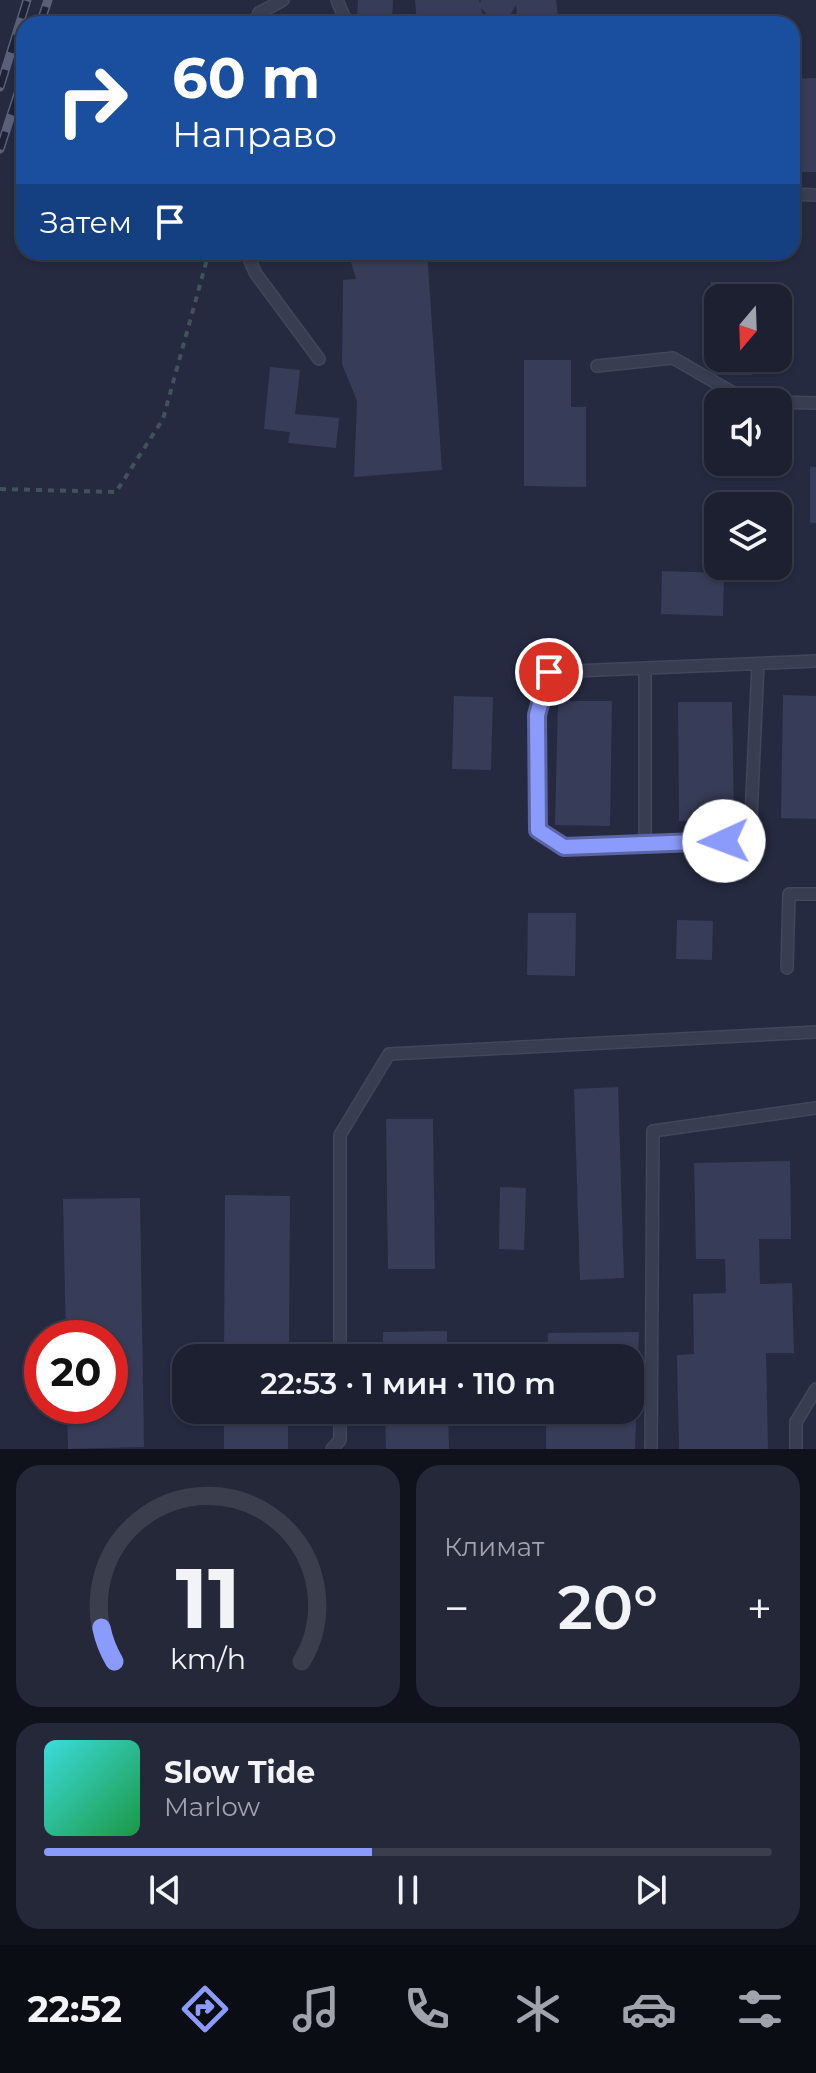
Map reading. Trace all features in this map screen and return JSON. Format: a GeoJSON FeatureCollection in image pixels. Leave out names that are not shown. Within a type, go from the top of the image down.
{"type":"FeatureCollection","features":[{"type":"Feature","properties":{"kind":"lane"},"geometry":{"type":"LineString","coordinates":[[258,16],[283,0]]}},
{"type":"Feature","properties":{"kind":"lane"},"geometry":{"type":"LineString","coordinates":[[250,260],[256,274],[319,359]]}},
{"type":"Feature","properties":{"kind":"lane"},"geometry":{"type":"LineString","coordinates":[[597,366],[673,358],[725,388]]}},
{"type":"Feature","properties":{"kind":"lane"},"geometry":{"type":"LineString","coordinates":[[792,402],[816,403]]}},
{"type":"Feature","properties":{"kind":"lane"},"geometry":{"type":"LineString","coordinates":[[758,664],[750,840],[564,847],[538,830],[537,715],[549,672],[816,661]]}},
{"type":"Feature","properties":{"kind":"lane"},"geometry":{"type":"LineString","coordinates":[[645,669],[645,844]]}},
{"type":"Feature","properties":{"kind":"lane"},"geometry":{"type":"LineString","coordinates":[[787,968],[789,894],[816,894]]}},
{"type":"Feature","properties":{"kind":"lane"},"geometry":{"type":"LineString","coordinates":[[340,1344],[340,1135],[389,1054],[816,1032]]}},
{"type":"Feature","properties":{"kind":"lane"},"geometry":{"type":"LineString","coordinates":[[651,1449],[653,1131],[816,1108]]}},
{"type":"Feature","properties":{"kind":"lane"},"geometry":{"type":"LineString","coordinates":[[796,1449],[796,1422],[816,1389]]}},
{"type":"Feature","properties":{"kind":"lane"},"geometry":{"type":"LineString","coordinates":[[332,1449],[340,1440],[340,1424]]}},
{"type":"Feature","properties":{"kind":"path"},"geometry":{"type":"LineString","coordinates":[[0,489],[116,492],[163,419],[207,260]]}},
{"type":"Feature","properties":{"kind":"building"},"geometry":{"type":"Polygon","coordinates":[[[358,0],[393,0],[392,16],[357,16],[358,0]]]}},
{"type":"Feature","properties":{"kind":"building"},"geometry":{"type":"Polygon","coordinates":[[[415,0],[479,0],[480,3],[481,0],[556,0],[558,16],[517,16],[516,5],[508,16],[488,16],[481,8],[483,16],[416,16],[415,0]]]}},
{"type":"Feature","properties":{"kind":"building"},"geometry":{"type":"Polygon","coordinates":[[[816,78],[816,172],[800,172],[800,79],[816,78]]]}},
{"type":"Feature","properties":{"kind":"building"},"geometry":{"type":"Polygon","coordinates":[[[350,260],[428,260],[442,470],[354,477],[357,401],[342,364],[343,280],[356,279],[350,260]]]}},
{"type":"Feature","properties":{"kind":"building"},"geometry":{"type":"Polygon","coordinates":[[[711,282],[752,282],[752,284],[711,282]]]}},
{"type":"Feature","properties":{"kind":"building"},"geometry":{"type":"Polygon","coordinates":[[[524,360],[571,360],[571,407],[586,407],[586,487],[524,486],[524,360]]]}},
{"type":"Feature","properties":{"kind":"building"},"geometry":{"type":"Polygon","coordinates":[[[270,367],[300,370],[295,414],[339,418],[336,448],[288,443],[290,432],[264,429],[270,367]]]}},
{"type":"Feature","properties":{"kind":"building"},"geometry":{"type":"Polygon","coordinates":[[[711,372],[752,372],[752,375],[711,375],[711,372]]]}},
{"type":"Feature","properties":{"kind":"building"},"geometry":{"type":"Polygon","coordinates":[[[810,467],[816,467],[816,523],[810,523],[810,467]]]}},
{"type":"Feature","properties":{"kind":"building"},"geometry":{"type":"Polygon","coordinates":[[[662,571],[704,572],[704,580],[724,580],[723,616],[661,614],[662,571]]]}},
{"type":"Feature","properties":{"kind":"building"},"geometry":{"type":"Polygon","coordinates":[[[783,695],[816,696],[816,819],[781,818],[783,695]]]}},
{"type":"Feature","properties":{"kind":"building"},"geometry":{"type":"Polygon","coordinates":[[[454,696],[493,697],[491,770],[452,769],[454,696]]]}},
{"type":"Feature","properties":{"kind":"building"},"geometry":{"type":"Polygon","coordinates":[[[558,701],[612,701],[610,826],[555,825],[558,701]]]}},
{"type":"Feature","properties":{"kind":"building"},"geometry":{"type":"Polygon","coordinates":[[[678,702],[732,702],[734,821],[679,821],[678,702]]]}},
{"type":"Feature","properties":{"kind":"building"},"geometry":{"type":"Polygon","coordinates":[[[528,913],[576,913],[575,976],[527,975],[528,913]]]}},
{"type":"Feature","properties":{"kind":"building"},"geometry":{"type":"Polygon","coordinates":[[[677,920],[713,921],[712,960],[676,959],[677,920]]]}},
{"type":"Feature","properties":{"kind":"building"},"geometry":{"type":"Polygon","coordinates":[[[618,1087],[624,1278],[580,1280],[574,1089],[618,1087]]]}},
{"type":"Feature","properties":{"kind":"building"},"geometry":{"type":"Polygon","coordinates":[[[386,1119],[433,1119],[435,1269],[388,1269],[386,1119]]]}},
{"type":"Feature","properties":{"kind":"building"},"geometry":{"type":"Polygon","coordinates":[[[790,1161],[791,1239],[759,1239],[760,1284],[792,1283],[794,1353],[766,1353],[768,1449],[679,1449],[677,1355],[694,1354],[693,1294],[726,1293],[725,1259],[696,1259],[694,1163],[790,1161]]]}},
{"type":"Feature","properties":{"kind":"building"},"geometry":{"type":"Polygon","coordinates":[[[500,1187],[526,1188],[524,1250],[499,1249],[500,1187]]]}},
{"type":"Feature","properties":{"kind":"building"},"geometry":{"type":"Polygon","coordinates":[[[225,1195],[290,1196],[289,1344],[224,1344],[225,1195]]]}},
{"type":"Feature","properties":{"kind":"building"},"geometry":{"type":"Polygon","coordinates":[[[140,1198],[144,1447],[68,1449],[67,1424],[128,1424],[128,1320],[66,1320],[63,1199],[140,1198]]]}},
{"type":"Feature","properties":{"kind":"building"},"geometry":{"type":"Polygon","coordinates":[[[447,1331],[447,1344],[383,1344],[383,1332],[447,1331]]]}},
{"type":"Feature","properties":{"kind":"building"},"geometry":{"type":"Polygon","coordinates":[[[639,1332],[639,1344],[548,1344],[548,1333],[639,1332]]]}},
{"type":"Feature","properties":{"kind":"building"},"geometry":{"type":"Polygon","coordinates":[[[224,1424],[288,1424],[288,1449],[224,1449],[224,1424]]]}},
{"type":"Feature","properties":{"kind":"building"},"geometry":{"type":"Polygon","coordinates":[[[385,1424],[448,1424],[449,1449],[386,1449],[385,1424]]]}},
{"type":"Feature","properties":{"kind":"building"},"geometry":{"type":"Polygon","coordinates":[[[546,1424],[636,1424],[635,1449],[546,1449],[546,1424]]]}},
{"type":"Feature","properties":{"kind":"railway"},"geometry":{"type":"LineString","coordinates":[[22,16],[27,0]]}},
{"type":"Feature","properties":{"kind":"railway"},"geometry":{"type":"LineString","coordinates":[[43,16],[48,0]]}},
{"type":"Feature","properties":{"kind":"railway"},"geometry":{"type":"LineString","coordinates":[[0,87],[16,35]]}},
{"type":"Feature","properties":{"kind":"railway"},"geometry":{"type":"LineString","coordinates":[[0,149],[16,100]]}},
{"type":"Feature","properties":{"kind":"route"},"geometry":{"type":"LineString","coordinates":[[549,672],[537,715],[538,830],[564,847],[724,841]]}}]}
